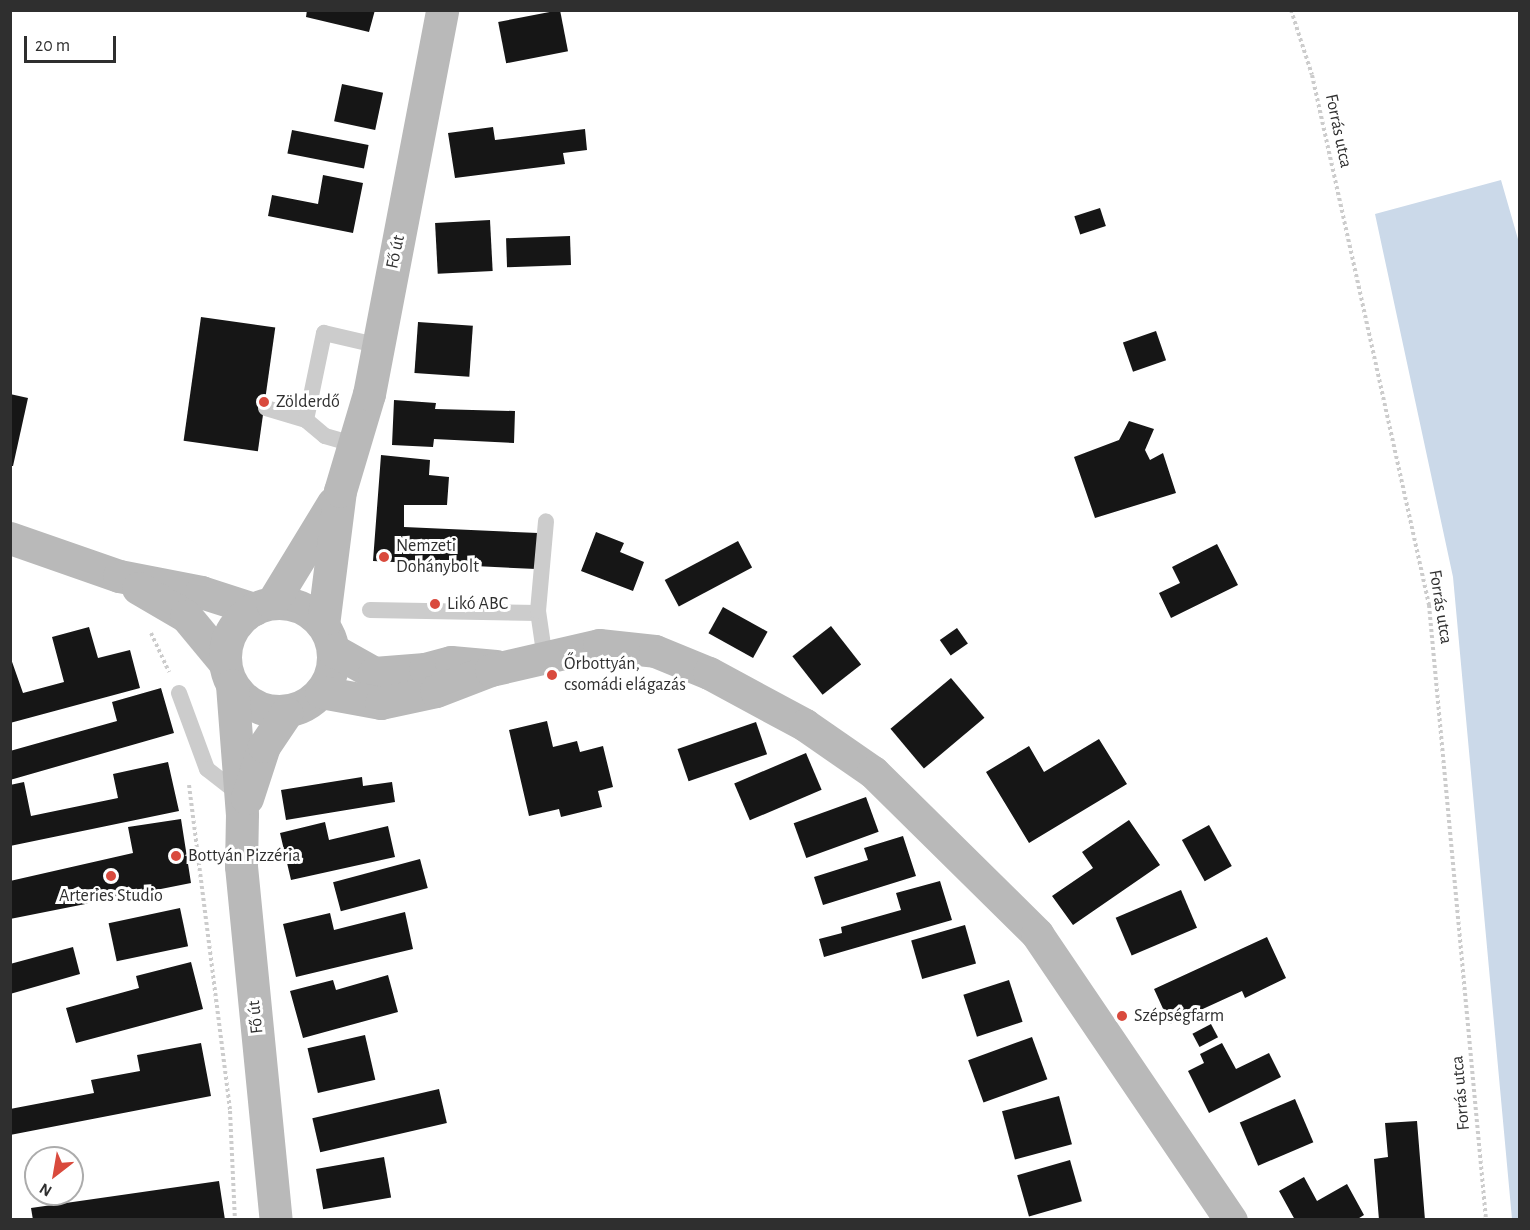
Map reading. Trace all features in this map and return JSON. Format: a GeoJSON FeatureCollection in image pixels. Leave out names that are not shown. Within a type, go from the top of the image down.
{"type":"FeatureCollection","features":[{"type":"Feature","properties":{"kind":"main road","name":"Fő út"},"geometry":{"type":"LineString","coordinates":[[321,692],[330,677],[328,638],[340,491],[369,394],[376,345],[442,10]]}},
{"type":"Feature","properties":{"kind":"main road","name":"Fő út"},"geometry":{"type":"LineString","coordinates":[[276,1220],[241,866],[240,804],[228,638],[243,616],[263,606],[340,491]]}},
{"type":"Feature","properties":{"kind":"main road"},"geometry":{"type":"LineString","coordinates":[[10,538],[119,576],[263,606],[295,605],[328,638],[374,673],[425,669],[451,662],[507,667]]}},
{"type":"Feature","properties":{"kind":"main road"},"geometry":{"type":"LineString","coordinates":[[119,576],[186,616],[229,674],[260,707],[286,712],[311,701],[321,692],[381,703],[436,691],[507,667],[599,645],[655,651],[709,673],[805,726],[873,772],[1037,934],[1231,1220]]}},
{"type":"Feature","properties":{"kind":"main road","name":"Fő út"},"geometry":{"type":"LineString","coordinates":[[240,804],[264,746],[286,712]]}},
{"type":"Feature","properties":{"kind":"lane"},"geometry":{"type":"LineString","coordinates":[[306,420],[324,333],[376,345]]}},
{"type":"Feature","properties":{"kind":"lane"},"geometry":{"type":"LineString","coordinates":[[266,408],[306,420],[325,436],[354,444]]}},
{"type":"Feature","properties":{"kind":"lane"},"geometry":{"type":"LineString","coordinates":[[545,659],[538,613],[546,521]]}},
{"type":"Feature","properties":{"kind":"lane"},"geometry":{"type":"LineString","coordinates":[[370,610],[538,613]]}},
{"type":"Feature","properties":{"kind":"lane"},"geometry":{"type":"LineString","coordinates":[[179,693],[207,769],[240,804]]}},
{"type":"Feature","properties":{"kind":"path","name":"Forrás utca"},"geometry":{"type":"LineString","coordinates":[[1292,10],[1312,75],[1429,605],[1486,1220]]}},
{"type":"Feature","properties":{"kind":"path"},"geometry":{"type":"LineString","coordinates":[[150,630],[179,693]]}},
{"type":"Feature","properties":{"kind":"path"},"geometry":{"type":"LineString","coordinates":[[188,773],[230,1111],[235,1220]]}},
{"type":"Feature","properties":{"kind":"water"},"geometry":{"type":"Polygon","coordinates":[[[1501,180],[1520,246],[1519,1220],[1512,1219],[1453,577],[1375,214],[1501,180]]]}},
{"type":"Feature","properties":{"kind":"building"},"geometry":{"type":"Polygon","coordinates":[[[307,10],[375,10],[369,32],[306,17],[307,10]]]}},
{"type":"Feature","properties":{"kind":"building"},"geometry":{"type":"Polygon","coordinates":[[[560,10],[568,51],[506,63],[498,22],[560,10]]]}},
{"type":"Feature","properties":{"kind":"building"},"geometry":{"type":"Polygon","coordinates":[[[342,84],[383,93],[375,130],[334,121],[342,84]]]}},
{"type":"Feature","properties":{"kind":"building"},"geometry":{"type":"Polygon","coordinates":[[[493,127],[495,140],[585,129],[587,150],[563,153],[565,164],[455,178],[448,133],[493,127]]]}},
{"type":"Feature","properties":{"kind":"building"},"geometry":{"type":"Polygon","coordinates":[[[292,130],[369,145],[364,168],[287,154],[292,130]]]}},
{"type":"Feature","properties":{"kind":"building"},"geometry":{"type":"Polygon","coordinates":[[[323,175],[363,183],[353,233],[268,216],[272,195],[318,204],[323,175]]]}},
{"type":"Feature","properties":{"kind":"building"},"geometry":{"type":"Polygon","coordinates":[[[1100,208],[1106,226],[1080,234],[1074,216],[1100,208]]]}},
{"type":"Feature","properties":{"kind":"building"},"geometry":{"type":"Polygon","coordinates":[[[490,220],[493,271],[438,274],[435,223],[490,220]]]}},
{"type":"Feature","properties":{"kind":"building"},"geometry":{"type":"Polygon","coordinates":[[[570,236],[571,265],[507,267],[506,238],[570,236]]]}},
{"type":"Feature","properties":{"kind":"building"},"geometry":{"type":"Polygon","coordinates":[[[201,317],[275,327],[258,451],[184,441],[201,317]]]}},
{"type":"Feature","properties":{"kind":"building"},"geometry":{"type":"Polygon","coordinates":[[[418,322],[473,326],[469,377],[414,373],[418,322]]]}},
{"type":"Feature","properties":{"kind":"building"},"geometry":{"type":"Polygon","coordinates":[[[1156,331],[1166,360],[1133,372],[1123,342],[1156,331]]]}},
{"type":"Feature","properties":{"kind":"building"},"geometry":{"type":"Polygon","coordinates":[[[10,394],[28,398],[13,466],[10,466],[10,394]]]}},
{"type":"Feature","properties":{"kind":"building"},"geometry":{"type":"Polygon","coordinates":[[[394,400],[436,403],[435,409],[515,411],[514,443],[434,439],[433,447],[392,445],[394,400]]]}},
{"type":"Feature","properties":{"kind":"building"},"geometry":{"type":"Polygon","coordinates":[[[1129,421],[1154,429],[1145,450],[1150,460],[1163,453],[1176,493],[1095,518],[1074,457],[1119,440],[1129,421]]]}},
{"type":"Feature","properties":{"kind":"building"},"geometry":{"type":"Polygon","coordinates":[[[381,455],[430,460],[429,475],[449,477],[447,505],[404,505],[404,527],[538,533],[536,569],[373,561],[381,455]]]}},
{"type":"Feature","properties":{"kind":"building"},"geometry":{"type":"Polygon","coordinates":[[[596,532],[624,543],[620,552],[644,562],[633,591],[581,571],[596,532]]]}},
{"type":"Feature","properties":{"kind":"building"},"geometry":{"type":"Polygon","coordinates":[[[738,541],[752,567],[679,606],[665,580],[738,541]]]}},
{"type":"Feature","properties":{"kind":"building"},"geometry":{"type":"Polygon","coordinates":[[[1217,544],[1238,585],[1171,618],[1159,593],[1180,583],[1172,567],[1217,544]]]}},
{"type":"Feature","properties":{"kind":"building"},"geometry":{"type":"Polygon","coordinates":[[[723,607],[768,632],[753,658],[708,633],[723,607]]]}},
{"type":"Feature","properties":{"kind":"building"},"geometry":{"type":"Polygon","coordinates":[[[831,626],[861,665],[823,695],[792,656],[831,626]]]}},
{"type":"Feature","properties":{"kind":"building"},"geometry":{"type":"Polygon","coordinates":[[[89,627],[98,658],[130,650],[140,688],[10,723],[10,656],[23,693],[64,682],[52,637],[89,627]]]}},
{"type":"Feature","properties":{"kind":"building"},"geometry":{"type":"Polygon","coordinates":[[[957,628],[968,644],[951,656],[940,640],[957,628]]]}},
{"type":"Feature","properties":{"kind":"building"},"geometry":{"type":"Polygon","coordinates":[[[951,678],[984,718],[924,769],[890,729],[951,678]]]}},
{"type":"Feature","properties":{"kind":"building"},"geometry":{"type":"Polygon","coordinates":[[[161,688],[174,733],[10,780],[10,751],[117,721],[112,702],[161,688]]]}},
{"type":"Feature","properties":{"kind":"building"},"geometry":{"type":"Polygon","coordinates":[[[547,721],[553,747],[577,741],[580,752],[603,746],[613,787],[598,791],[602,807],[561,817],[559,809],[529,816],[509,730],[547,721]]]}},
{"type":"Feature","properties":{"kind":"building"},"geometry":{"type":"Polygon","coordinates":[[[756,722],[767,754],[689,781],[678,749],[756,722]]]}},
{"type":"Feature","properties":{"kind":"building"},"geometry":{"type":"Polygon","coordinates":[[[1099,739],[1127,784],[1029,843],[986,772],[1029,746],[1044,772],[1099,739]]]}},
{"type":"Feature","properties":{"kind":"building"},"geometry":{"type":"Polygon","coordinates":[[[806,753],[822,790],[750,820],[734,783],[806,753]]]}},
{"type":"Feature","properties":{"kind":"building"},"geometry":{"type":"Polygon","coordinates":[[[168,762],[179,811],[10,846],[10,785],[24,782],[31,816],[118,798],[113,774],[168,762]]]}},
{"type":"Feature","properties":{"kind":"building"},"geometry":{"type":"Polygon","coordinates":[[[362,777],[363,786],[392,782],[395,802],[286,820],[281,790],[362,777]]]}},
{"type":"Feature","properties":{"kind":"building"},"geometry":{"type":"Polygon","coordinates":[[[866,797],[879,832],[806,858],[794,823],[866,797]]]}},
{"type":"Feature","properties":{"kind":"building"},"geometry":{"type":"Polygon","coordinates":[[[181,819],[191,883],[10,919],[10,881],[133,853],[128,827],[181,819]]]}},
{"type":"Feature","properties":{"kind":"building"},"geometry":{"type":"Polygon","coordinates":[[[1129,820],[1160,865],[1073,925],[1052,896],[1093,868],[1082,852],[1129,820]]]}},
{"type":"Feature","properties":{"kind":"building"},"geometry":{"type":"Polygon","coordinates":[[[325,822],[329,840],[388,826],[395,857],[291,880],[280,833],[325,822]]]}},
{"type":"Feature","properties":{"kind":"building"},"geometry":{"type":"Polygon","coordinates":[[[1209,825],[1232,866],[1205,881],[1182,840],[1209,825]]]}},
{"type":"Feature","properties":{"kind":"building"},"geometry":{"type":"Polygon","coordinates":[[[903,836],[916,876],[823,905],[814,877],[868,860],[864,848],[903,836]]]}},
{"type":"Feature","properties":{"kind":"building"},"geometry":{"type":"Polygon","coordinates":[[[420,859],[428,888],[341,911],[333,882],[420,859]]]}},
{"type":"Feature","properties":{"kind":"building"},"geometry":{"type":"Polygon","coordinates":[[[940,881],[952,920],[824,957],[819,939],[842,933],[841,927],[901,910],[896,893],[940,881]]]}},
{"type":"Feature","properties":{"kind":"building"},"geometry":{"type":"Polygon","coordinates":[[[1181,890],[1197,928],[1132,955],[1116,918],[1181,890]]]}},
{"type":"Feature","properties":{"kind":"building"},"geometry":{"type":"Polygon","coordinates":[[[180,908],[188,946],[117,961],[109,923],[180,908]]]}},
{"type":"Feature","properties":{"kind":"building"},"geometry":{"type":"Polygon","coordinates":[[[405,912],[413,949],[296,977],[283,924],[330,913],[334,930],[405,912]]]}},
{"type":"Feature","properties":{"kind":"building"},"geometry":{"type":"Polygon","coordinates":[[[965,925],[976,963],[922,979],[911,940],[965,925]]]}},
{"type":"Feature","properties":{"kind":"building"},"geometry":{"type":"Polygon","coordinates":[[[1267,937],[1286,978],[1245,998],[1242,991],[1170,1024],[1154,989],[1267,937]]]}},
{"type":"Feature","properties":{"kind":"building"},"geometry":{"type":"Polygon","coordinates":[[[73,947],[80,974],[10,994],[10,964],[73,947]]]}},
{"type":"Feature","properties":{"kind":"building"},"geometry":{"type":"Polygon","coordinates":[[[191,962],[203,1009],[76,1043],[66,1008],[139,988],[136,976],[191,962]]]}},
{"type":"Feature","properties":{"kind":"building"},"geometry":{"type":"Polygon","coordinates":[[[388,975],[398,1012],[303,1038],[290,991],[333,980],[336,990],[388,975]]]}},
{"type":"Feature","properties":{"kind":"building"},"geometry":{"type":"Polygon","coordinates":[[[1009,980],[1023,1022],[977,1037],[963,995],[1009,980]]]}},
{"type":"Feature","properties":{"kind":"building"},"geometry":{"type":"Polygon","coordinates":[[[1211,1024],[1218,1037],[1200,1047],[1192,1034],[1211,1024]]]}},
{"type":"Feature","properties":{"kind":"building"},"geometry":{"type":"Polygon","coordinates":[[[365,1035],[375,1080],[318,1093],[308,1048],[365,1035]]]}},
{"type":"Feature","properties":{"kind":"building"},"geometry":{"type":"Polygon","coordinates":[[[1032,1037],[1047,1079],[983,1103],[968,1060],[1032,1037]]]}},
{"type":"Feature","properties":{"kind":"building"},"geometry":{"type":"Polygon","coordinates":[[[201,1043],[211,1096],[10,1135],[10,1109],[94,1093],[91,1080],[140,1071],[137,1055],[201,1043]]]}},
{"type":"Feature","properties":{"kind":"building"},"geometry":{"type":"Polygon","coordinates":[[[1222,1043],[1236,1069],[1269,1053],[1281,1077],[1209,1113],[1188,1071],[1204,1063],[1200,1054],[1222,1043]]]}},
{"type":"Feature","properties":{"kind":"building"},"geometry":{"type":"Polygon","coordinates":[[[439,1089],[447,1123],[320,1152],[312,1118],[439,1089]]]}},
{"type":"Feature","properties":{"kind":"building"},"geometry":{"type":"Polygon","coordinates":[[[1059,1096],[1072,1144],[1015,1160],[1002,1111],[1059,1096]]]}},
{"type":"Feature","properties":{"kind":"building"},"geometry":{"type":"Polygon","coordinates":[[[1295,1099],[1313,1142],[1258,1166],[1240,1122],[1295,1099]]]}},
{"type":"Feature","properties":{"kind":"building"},"geometry":{"type":"Polygon","coordinates":[[[1417,1121],[1425,1220],[1379,1220],[1374,1159],[1388,1157],[1385,1123],[1417,1121]]]}},
{"type":"Feature","properties":{"kind":"building"},"geometry":{"type":"Polygon","coordinates":[[[384,1157],[391,1197],[323,1209],[316,1169],[384,1157]]]}},
{"type":"Feature","properties":{"kind":"building"},"geometry":{"type":"Polygon","coordinates":[[[1070,1160],[1082,1201],[1029,1216],[1017,1175],[1070,1160]]]}},
{"type":"Feature","properties":{"kind":"building"},"geometry":{"type":"Polygon","coordinates":[[[1304,1177],[1317,1201],[1347,1184],[1364,1215],[1356,1220],[1295,1220],[1279,1191],[1304,1177]]]}},
{"type":"Feature","properties":{"kind":"building"},"geometry":{"type":"Polygon","coordinates":[[[219,1181],[225,1220],[33,1220],[31,1208],[84,1206],[84,1200],[219,1181]]]}},
{"type":"Feature","properties":{"kind":"place","name":"Zölderdő"},"geometry":{"type":"Point","coordinates":[264,402]}},
{"type":"Feature","properties":{"kind":"place","name":"Nemzeti Dohánybolt"},"geometry":{"type":"Point","coordinates":[384,557]}},
{"type":"Feature","properties":{"kind":"place","name":"Likó ABC"},"geometry":{"type":"Point","coordinates":[435,604]}},
{"type":"Feature","properties":{"kind":"place","name":"Őrbottyán, csomádi elágazás"},"geometry":{"type":"Point","coordinates":[552,675]}},
{"type":"Feature","properties":{"kind":"place","name":"Bottyán Pizzéria"},"geometry":{"type":"Point","coordinates":[176,856]}},
{"type":"Feature","properties":{"kind":"place","name":"Arteries Studio"},"geometry":{"type":"Point","coordinates":[111,876]}},
{"type":"Feature","properties":{"kind":"place","name":"Szépségfarm"},"geometry":{"type":"Point","coordinates":[1122,1016]}}]}
